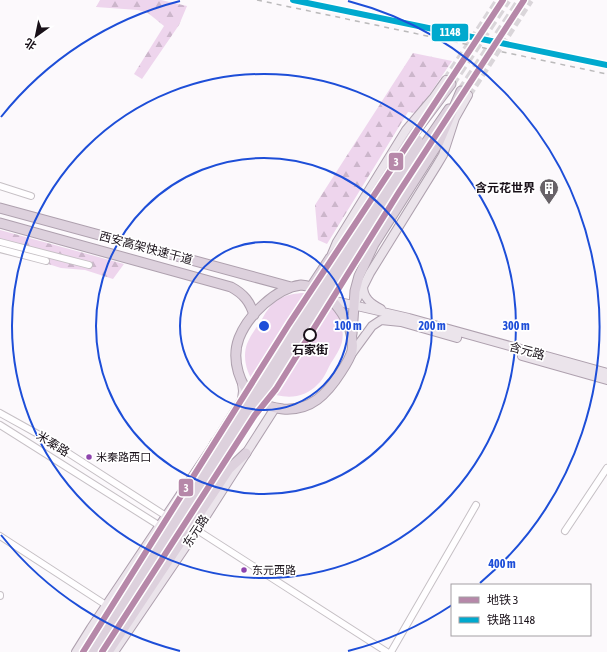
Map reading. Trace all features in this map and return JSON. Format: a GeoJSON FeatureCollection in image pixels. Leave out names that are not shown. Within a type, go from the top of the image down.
{"type":"FeatureCollection","features":[{"type":"Feature","properties":{"kind":"highway"},"geometry":{"type":"LineString","coordinates":[[98,652],[421,142],[449,82]]}},
{"type":"Feature","properties":{"kind":"highway"},"geometry":{"type":"LineString","coordinates":[[88,652],[421,142],[464,93]]}},
{"type":"Feature","properties":{"kind":"highway"},"geometry":{"type":"LineString","coordinates":[[352,343],[343,315],[331,300],[311,287],[301,285],[286,288],[272,297],[254,315],[241,334],[236,348],[238,369],[241,380],[256,400],[275,408],[296,409],[308,406],[316,401],[330,387],[349,358],[352,349],[354,291],[366,260],[374,244],[439,142],[464,93]]}},
{"type":"Feature","properties":{"kind":"highway"},"geometry":{"type":"LineString","coordinates":[[311,287],[330,258],[342,245],[412,136],[441,98]]}},
{"type":"Feature","properties":{"kind":"highway","name":"西安高架快速干道"},"geometry":{"type":"LineString","coordinates":[[0,208],[291,287]]}},
{"type":"Feature","properties":{"kind":"highway","name":"西安高架快速干道"},"geometry":{"type":"LineString","coordinates":[[0,223],[231,287],[241,292],[246,298],[254,315]]}},
{"type":"Feature","properties":{"kind":"highway"},"geometry":{"type":"LineString","coordinates":[[82,652],[209,458],[215,443]]}},
{"type":"Feature","properties":{"kind":"highway"},"geometry":{"type":"LineString","coordinates":[[108,652],[229,469],[246,453]]}},
{"type":"Feature","properties":{"kind":"main road"},"geometry":{"type":"LineString","coordinates":[[330,258],[337,242],[406,130],[449,82]]}},
{"type":"Feature","properties":{"kind":"main road"},"geometry":{"type":"LineString","coordinates":[[354,306],[370,273],[443,155],[464,93]]}},
{"type":"Feature","properties":{"kind":"main road"},"geometry":{"type":"LineString","coordinates":[[366,260],[363,287],[364,293],[368,300],[388,313]]}},
{"type":"Feature","properties":{"kind":"main road","name":"含元路"},"geometry":{"type":"LineString","coordinates":[[331,300],[388,313],[607,373]]}},
{"type":"Feature","properties":{"kind":"main road","name":"含元路"},"geometry":{"type":"LineString","coordinates":[[349,358],[372,326],[378,322],[386,320],[401,322],[607,380]]}},
{"type":"Feature","properties":{"kind":"main road"},"geometry":{"type":"LineString","coordinates":[[76,652],[242,400],[243,391],[241,380]]}},
{"type":"Feature","properties":{"kind":"main road","name":"东元路"},"geometry":{"type":"LineString","coordinates":[[114,652],[197,530],[275,408]]}},
{"type":"Feature","properties":{"kind":"street"},"geometry":{"type":"LineString","coordinates":[[0,186],[31,196]]}},
{"type":"Feature","properties":{"kind":"street"},"geometry":{"type":"LineString","coordinates":[[0,242],[89,266]]}},
{"type":"Feature","properties":{"kind":"street"},"geometry":{"type":"LineString","coordinates":[[0,249],[46,261]]}},
{"type":"Feature","properties":{"kind":"street","name":"米秦路"},"geometry":{"type":"LineString","coordinates":[[0,413],[45,438],[166,516]]}},
{"type":"Feature","properties":{"kind":"street","name":"米秦路"},"geometry":{"type":"LineString","coordinates":[[0,425],[160,526]]}},
{"type":"Feature","properties":{"kind":"street"},"geometry":{"type":"LineString","coordinates":[[564,531],[607,468]]}},
{"type":"Feature","properties":{"kind":"street"},"geometry":{"type":"LineString","coordinates":[[391,652],[476,505]]}},
{"type":"Feature","properties":{"kind":"street"},"geometry":{"type":"LineString","coordinates":[[197,530],[388,652]]}},
{"type":"Feature","properties":{"kind":"street"},"geometry":{"type":"LineString","coordinates":[[0,536],[106,605]]}},
{"type":"Feature","properties":{"kind":"green space"},"geometry":{"type":"Polygon","coordinates":[[[100,0],[161,0],[187,6],[179,25],[142,79],[134,74],[164,26],[148,13],[138,10],[96,7],[100,0]]]}},
{"type":"Feature","properties":{"kind":"green space"},"geometry":{"type":"Polygon","coordinates":[[[413,53],[452,61],[417,113],[408,112],[327,244],[318,240],[315,205],[413,53]]]}},
{"type":"Feature","properties":{"kind":"green space"},"geometry":{"type":"Polygon","coordinates":[[[0,230],[124,264],[113,279],[85,270],[61,268],[0,249],[0,230]]]}},
{"type":"Feature","properties":{"kind":"green space"},"geometry":{"type":"Polygon","coordinates":[[[301,293],[312,294],[327,301],[340,320],[343,334],[342,342],[324,377],[312,389],[299,395],[286,397],[279,396],[259,388],[255,383],[248,371],[245,350],[251,335],[268,309],[283,297],[301,293]]]}},
{"type":"Feature","properties":{"kind":"tunnel"},"geometry":{"type":"LineString","coordinates":[[446,80],[499,0]]}},
{"type":"Feature","properties":{"kind":"tunnel"},"geometry":{"type":"LineString","coordinates":[[451,84],[507,0]]}},
{"type":"Feature","properties":{"kind":"tunnel"},"geometry":{"type":"LineString","coordinates":[[461,91],[521,0]]}},
{"type":"Feature","properties":{"kind":"tunnel"},"geometry":{"type":"LineString","coordinates":[[468,95],[530,0]]}},
{"type":"Feature","properties":{"kind":"railway"},"geometry":{"type":"LineString","coordinates":[[257,0],[607,74]]}},
{"type":"Feature","properties":{"kind":"metro line","name":"3"},"geometry":{"type":"LineString","coordinates":[[83,652],[289,324],[503,0]]}},
{"type":"Feature","properties":{"kind":"metro line","name":"3"},"geometry":{"type":"LineString","coordinates":[[102,652],[255,415],[276,389],[399,192],[524,0]]}},
{"type":"Feature","properties":{"kind":"rail line","name":"1148"},"geometry":{"type":"LineString","coordinates":[[293,0],[607,65]]}},
{"type":"Feature","properties":{"kind":"place","name":"含元花世界"},"geometry":{"type":"Point","coordinates":[549,205]}},
{"type":"Feature","properties":{"kind":"place","name":"石家街"},"geometry":{"type":"Point","coordinates":[310,335]}},
{"type":"Feature","properties":{"kind":"place","name":"米秦路西口"},"geometry":{"type":"Point","coordinates":[89,457]}},
{"type":"Feature","properties":{"kind":"place","name":"东元西路"},"geometry":{"type":"Point","coordinates":[244,570]}}]}
